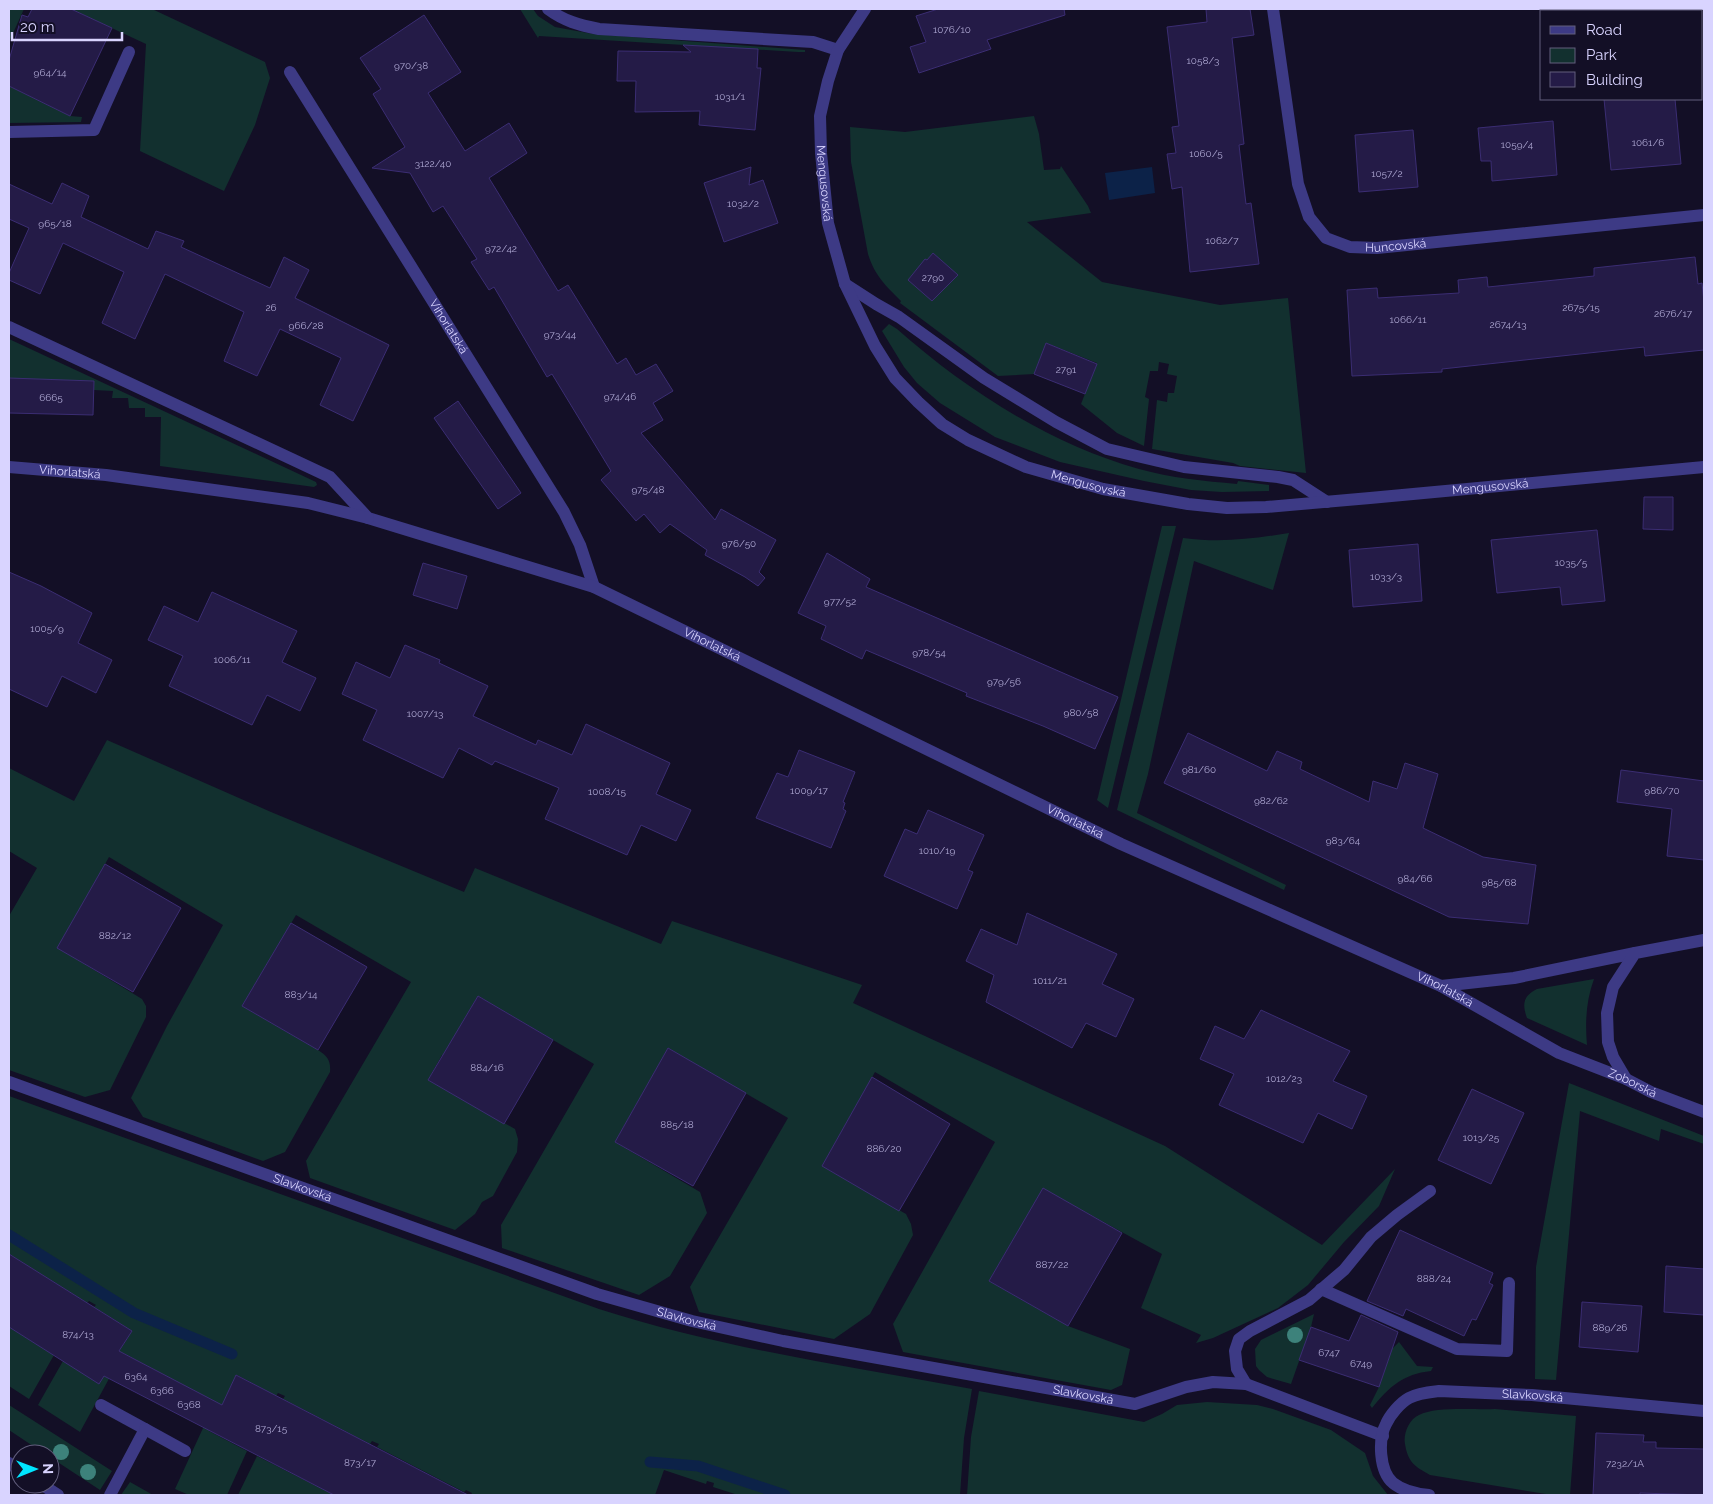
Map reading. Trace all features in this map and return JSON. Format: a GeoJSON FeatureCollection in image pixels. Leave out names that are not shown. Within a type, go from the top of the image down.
{"type":"FeatureCollection","features":[{"type":"Feature","properties":{"kind":"street"},"geometry":{"type":"LineString","coordinates":[[548,9],[559,18],[599,29],[813,42],[838,50]]}},
{"type":"Feature","properties":{"kind":"street","name":"Mengusovská"},"geometry":{"type":"LineString","coordinates":[[865,9],[838,50],[820,116],[820,153],[828,223],[845,284],[875,346],[895,378],[942,424],[968,440],[1026,467],[1103,489],[1188,504],[1227,508],[1327,502],[1704,467]]}},
{"type":"Feature","properties":{"kind":"street","name":"Huncovská"},"geometry":{"type":"LineString","coordinates":[[1273,9],[1298,184],[1309,217],[1326,238],[1350,247],[1377,248],[1704,215]]}},
{"type":"Feature","properties":{"kind":"street"},"geometry":{"type":"LineString","coordinates":[[9,132],[94,130],[129,52]]}},
{"type":"Feature","properties":{"kind":"street","name":"Vihorlatská"},"geometry":{"type":"LineString","coordinates":[[290,72],[564,512],[580,545],[594,587]]}},
{"type":"Feature","properties":{"kind":"street"},"geometry":{"type":"LineString","coordinates":[[845,284],[899,317],[984,378],[1056,422],[1107,449],[1184,467],[1293,480],[1327,502]]}},
{"type":"Feature","properties":{"kind":"street"},"geometry":{"type":"LineString","coordinates":[[9,327],[330,477],[368,518]]}},
{"type":"Feature","properties":{"kind":"street","name":"Vihorlatská"},"geometry":{"type":"LineString","coordinates":[[9,466],[106,475],[299,502],[368,518],[594,587],[1114,840],[1441,986],[1559,1054]]}},
{"type":"Feature","properties":{"kind":"street"},"geometry":{"type":"LineString","coordinates":[[1441,986],[1514,978],[1704,940]]}},
{"type":"Feature","properties":{"kind":"street"},"geometry":{"type":"LineString","coordinates":[[1626,1079],[1613,1056],[1608,1042],[1607,1013],[1613,987],[1635,953]]}},
{"type":"Feature","properties":{"kind":"street","name":"Zoborská"},"geometry":{"type":"LineString","coordinates":[[1559,1054],[1626,1079],[1651,1092],[1704,1112]]}},
{"type":"Feature","properties":{"kind":"street","name":"Slavkovská"},"geometry":{"type":"LineString","coordinates":[[9,1082],[597,1294],[692,1321],[792,1342],[1135,1404],[1186,1387],[1212,1382],[1246,1384],[1382,1436]]}},
{"type":"Feature","properties":{"kind":"street"},"geometry":{"type":"LineString","coordinates":[[1246,1384],[1237,1369],[1235,1351],[1239,1339],[1309,1300],[1344,1270],[1371,1237],[1430,1191]]}},
{"type":"Feature","properties":{"kind":"street"},"geometry":{"type":"LineString","coordinates":[[1321,1289],[1457,1349],[1507,1352],[1509,1283]]}},
{"type":"Feature","properties":{"kind":"street","name":"Slavkovská"},"geometry":{"type":"LineString","coordinates":[[1429,1495],[1416,1494],[1392,1482],[1382,1461],[1382,1436],[1385,1425],[1409,1398],[1439,1391],[1532,1395],[1704,1411]]}},
{"type":"Feature","properties":{"kind":"street"},"geometry":{"type":"LineString","coordinates":[[101,1406],[185,1451]]}},
{"type":"Feature","properties":{"kind":"street"},"geometry":{"type":"LineString","coordinates":[[110,1495],[144,1429]]}},
{"type":"Feature","properties":{"kind":"green space"},"geometry":{"type":"Polygon","coordinates":[[[9,9],[24,9],[9,42],[9,9]]]}},
{"type":"Feature","properties":{"kind":"green space"},"geometry":{"type":"Polygon","coordinates":[[[71,9],[152,9],[265,62],[270,78],[255,125],[224,191],[140,151],[146,44],[71,9]]]}},
{"type":"Feature","properties":{"kind":"green space"},"geometry":{"type":"Polygon","coordinates":[[[520,9],[533,9],[538,16],[555,27],[593,34],[805,50],[805,52],[539,36],[538,38],[520,9]]]}},
{"type":"Feature","properties":{"kind":"green space"},"geometry":{"type":"Polygon","coordinates":[[[9,86],[70,116],[82,117],[81,122],[9,123],[9,86]]]}},
{"type":"Feature","properties":{"kind":"green space"},"geometry":{"type":"Polygon","coordinates":[[[1034,116],[1039,134],[1044,170],[1060,169],[1061,166],[1091,213],[1027,222],[1102,282],[1220,305],[1288,298],[1306,473],[1240,466],[1233,463],[1152,449],[1157,400],[1167,402],[1168,393],[1174,393],[1177,376],[1167,374],[1169,364],[1159,362],[1158,371],[1150,371],[1145,397],[1149,399],[1144,446],[1117,433],[1081,404],[1097,363],[1046,343],[1034,374],[998,376],[900,303],[901,301],[881,280],[868,254],[851,162],[850,127],[905,132],[1034,116]]]}},
{"type":"Feature","properties":{"kind":"green space"},"geometry":{"type":"Polygon","coordinates":[[[889,324],[980,394],[1042,430],[1073,445],[1151,472],[1200,480],[1237,484],[1238,481],[1269,485],[1269,491],[1222,492],[1191,490],[1144,481],[1060,462],[995,437],[940,403],[917,383],[904,367],[882,331],[889,324]]]}},
{"type":"Feature","properties":{"kind":"green space"},"geometry":{"type":"Polygon","coordinates":[[[9,339],[316,482],[317,485],[314,487],[160,466],[161,417],[145,417],[145,408],[129,408],[128,398],[112,398],[113,391],[94,390],[94,381],[9,379],[9,339]]]}},
{"type":"Feature","properties":{"kind":"green space"},"geometry":{"type":"Polygon","coordinates":[[[1162,526],[1176,526],[1108,808],[1097,800],[1162,526]]]}},
{"type":"Feature","properties":{"kind":"green space"},"geometry":{"type":"Polygon","coordinates":[[[1289,533],[1273,590],[1194,561],[1148,774],[1137,813],[1286,885],[1284,890],[1117,810],[1183,538],[1236,540],[1289,533]]]}},
{"type":"Feature","properties":{"kind":"green space"},"geometry":{"type":"Polygon","coordinates":[[[107,740],[271,812],[464,892],[475,868],[661,944],[672,921],[862,985],[853,1003],[1165,1146],[1322,1245],[1395,1169],[1379,1206],[1344,1242],[1308,1285],[1278,1308],[1213,1338],[1196,1343],[1201,1335],[1141,1308],[1162,1254],[1043,1189],[989,1281],[1068,1326],[1130,1349],[1122,1385],[1111,1390],[903,1352],[893,1324],[995,1142],[875,1072],[822,1166],[906,1214],[911,1224],[913,1235],[870,1314],[834,1339],[699,1312],[690,1287],[788,1118],[668,1048],[615,1142],[700,1192],[707,1213],[670,1276],[639,1295],[502,1248],[501,1225],[594,1064],[478,996],[463,1021],[468,1024],[449,1058],[442,1055],[428,1080],[515,1129],[518,1139],[517,1152],[493,1196],[482,1202],[475,1214],[455,1230],[310,1178],[306,1161],[411,982],[296,915],[242,1006],[318,1050],[329,1061],[330,1072],[285,1152],[263,1161],[143,1117],[131,1098],[167,1026],[223,925],[109,857],[58,948],[142,999],[146,1006],[146,1017],[110,1090],[85,1097],[9,1070],[9,916],[37,868],[9,851],[9,768],[74,801],[107,740]]]}},
{"type":"Feature","properties":{"kind":"green space"},"geometry":{"type":"Polygon","coordinates":[[[1594,979],[1589,995],[1587,1012],[1587,1045],[1527,1018],[1524,1009],[1526,998],[1537,989],[1594,979]]]}},
{"type":"Feature","properties":{"kind":"green space"},"geometry":{"type":"Polygon","coordinates":[[[1569,1083],[1704,1136],[1704,1144],[1661,1129],[1659,1141],[1580,1111],[1556,1380],[1535,1379],[1536,1267],[1569,1083]]]}},
{"type":"Feature","properties":{"kind":"green space"},"geometry":{"type":"Polygon","coordinates":[[[9,1096],[599,1309],[645,1323],[784,1355],[972,1389],[964,1438],[960,1495],[738,1495],[713,1487],[714,1483],[707,1481],[706,1484],[664,1470],[655,1495],[471,1495],[472,1493],[466,1490],[464,1492],[377,1447],[379,1444],[372,1441],[370,1444],[283,1399],[285,1396],[278,1393],[276,1396],[237,1375],[209,1431],[247,1451],[227,1495],[189,1495],[175,1489],[215,1402],[123,1353],[80,1432],[38,1405],[63,1361],[99,1383],[132,1331],[94,1307],[96,1305],[89,1301],[87,1303],[9,1254],[9,1096]]]}},
{"type":"Feature","properties":{"kind":"green space"},"geometry":{"type":"Polygon","coordinates":[[[1314,1314],[1291,1384],[1267,1377],[1256,1366],[1255,1349],[1261,1340],[1314,1314]]]}},
{"type":"Feature","properties":{"kind":"green space"},"geometry":{"type":"Polygon","coordinates":[[[9,1327],[54,1355],[29,1399],[9,1386],[9,1327]]]}},
{"type":"Feature","properties":{"kind":"green space"},"geometry":{"type":"Polygon","coordinates":[[[1399,1342],[1417,1366],[1433,1367],[1431,1371],[1412,1375],[1397,1383],[1372,1408],[1370,1405],[1379,1387],[1390,1355],[1387,1354],[1399,1342]]]}},
{"type":"Feature","properties":{"kind":"green space"},"geometry":{"type":"Polygon","coordinates":[[[979,1391],[1144,1422],[1177,1405],[1207,1402],[1257,1405],[1273,1409],[1331,1430],[1365,1453],[1373,1476],[1388,1495],[967,1495],[971,1437],[979,1391]]]}},
{"type":"Feature","properties":{"kind":"green space"},"geometry":{"type":"Polygon","coordinates":[[[9,1405],[112,1471],[100,1490],[60,1464],[60,1444],[30,1444],[9,1430],[9,1405]]]}},
{"type":"Feature","properties":{"kind":"green space"},"geometry":{"type":"Polygon","coordinates":[[[1495,1409],[1576,1416],[1570,1495],[1552,1495],[1430,1475],[1416,1466],[1410,1459],[1406,1450],[1405,1436],[1410,1423],[1415,1417],[1435,1410],[1495,1409]]]}},
{"type":"Feature","properties":{"kind":"green space"},"geometry":{"type":"Polygon","coordinates":[[[257,1456],[334,1495],[238,1495],[257,1456]]]}},
{"type":"Feature","properties":{"kind":"green space"},"geometry":{"type":"Polygon","coordinates":[[[130,1482],[153,1495],[121,1495],[130,1482]]]}},
{"type":"Feature","properties":{"kind":"water"},"geometry":{"type":"Polygon","coordinates":[[[1152,167],[1155,193],[1109,200],[1105,173],[1152,167]]]}},
{"type":"Feature","properties":{"kind":"building"},"geometry":{"type":"Polygon","coordinates":[[[32,9],[71,9],[112,28],[70,116],[9,86],[9,60],[22,15],[28,17],[32,9]]]}},
{"type":"Feature","properties":{"kind":"building"},"geometry":{"type":"Polygon","coordinates":[[[938,9],[1064,9],[1065,15],[987,40],[991,49],[919,73],[910,47],[926,42],[916,16],[938,9]]]}},
{"type":"Feature","properties":{"kind":"building"},"geometry":{"type":"Polygon","coordinates":[[[1206,9],[1250,9],[1254,35],[1232,38],[1244,144],[1239,145],[1246,204],[1251,203],[1259,264],[1190,272],[1182,187],[1172,189],[1167,154],[1176,153],[1172,127],[1179,126],[1167,27],[1207,22],[1206,9]]]}},
{"type":"Feature","properties":{"kind":"building"},"geometry":{"type":"Polygon","coordinates":[[[424,15],[461,72],[428,93],[465,151],[509,123],[527,153],[489,178],[558,291],[568,285],[617,364],[626,358],[636,375],[656,364],[673,391],[653,403],[663,420],[641,433],[715,520],[721,509],[776,540],[759,572],[765,578],[758,586],[705,555],[707,550],[670,524],[660,533],[644,514],[636,521],[601,480],[611,471],[552,374],[547,377],[494,287],[489,290],[471,262],[477,259],[443,206],[433,212],[410,173],[372,168],[405,147],[373,94],[381,89],[360,58],[424,15]]]}},
{"type":"Feature","properties":{"kind":"building"},"geometry":{"type":"Polygon","coordinates":[[[683,45],[758,49],[757,68],[761,68],[755,130],[699,125],[700,111],[635,112],[636,81],[617,81],[618,51],[691,52],[683,45]]]}},
{"type":"Feature","properties":{"kind":"building"},"geometry":{"type":"Polygon","coordinates":[[[1604,100],[1675,100],[1681,164],[1611,170],[1604,100]]]}},
{"type":"Feature","properties":{"kind":"building"},"geometry":{"type":"Polygon","coordinates":[[[1553,121],[1557,175],[1492,181],[1491,161],[1481,161],[1478,128],[1553,121]]]}},
{"type":"Feature","properties":{"kind":"building"},"geometry":{"type":"Polygon","coordinates":[[[1413,130],[1418,187],[1359,192],[1355,135],[1413,130]]]}},
{"type":"Feature","properties":{"kind":"building"},"geometry":{"type":"Polygon","coordinates":[[[751,167],[749,185],[763,180],[778,223],[724,242],[704,183],[751,167]]]}},
{"type":"Feature","properties":{"kind":"building"},"geometry":{"type":"Polygon","coordinates":[[[62,183],[89,196],[81,217],[148,249],[156,231],[184,241],[181,247],[270,288],[284,257],[309,270],[295,298],[389,345],[353,421],[320,405],[341,358],[280,329],[257,376],[224,361],[244,312],[165,274],[135,339],[102,323],[124,272],[63,243],[40,294],[9,280],[9,273],[29,228],[9,219],[9,184],[52,204],[62,183]]]}},
{"type":"Feature","properties":{"kind":"building"},"geometry":{"type":"Polygon","coordinates":[[[933,253],[958,275],[932,301],[908,280],[925,259],[927,260],[933,253]]]}},
{"type":"Feature","properties":{"kind":"building"},"geometry":{"type":"Polygon","coordinates":[[[1695,257],[1698,284],[1702,283],[1704,302],[1704,350],[1645,356],[1644,347],[1442,369],[1442,372],[1352,376],[1347,290],[1377,288],[1378,298],[1459,293],[1458,280],[1487,277],[1488,287],[1594,276],[1594,268],[1695,257]]]}},
{"type":"Feature","properties":{"kind":"building"},"geometry":{"type":"Polygon","coordinates":[[[1046,343],[1097,364],[1085,394],[1034,374],[1046,343]]]}},
{"type":"Feature","properties":{"kind":"building"},"geometry":{"type":"Polygon","coordinates":[[[9,378],[94,381],[93,415],[9,413],[9,378]]]}},
{"type":"Feature","properties":{"kind":"building"},"geometry":{"type":"Polygon","coordinates":[[[458,401],[521,493],[498,509],[434,418],[458,401]]]}},
{"type":"Feature","properties":{"kind":"building"},"geometry":{"type":"Polygon","coordinates":[[[1644,497],[1673,497],[1673,530],[1643,529],[1644,497]]]}},
{"type":"Feature","properties":{"kind":"building"},"geometry":{"type":"Polygon","coordinates":[[[1597,530],[1605,601],[1562,605],[1560,587],[1497,593],[1491,540],[1597,530]]]}},
{"type":"Feature","properties":{"kind":"building"},"geometry":{"type":"Polygon","coordinates":[[[1418,544],[1422,601],[1353,607],[1349,550],[1418,544]]]}},
{"type":"Feature","properties":{"kind":"building"},"geometry":{"type":"Polygon","coordinates":[[[827,553],[870,579],[866,587],[1118,697],[1095,749],[1043,726],[966,696],[967,693],[866,650],[862,659],[821,639],[826,626],[798,613],[827,553]]]}},
{"type":"Feature","properties":{"kind":"building"},"geometry":{"type":"Polygon","coordinates":[[[423,563],[467,576],[457,609],[413,595],[423,563]]]}},
{"type":"Feature","properties":{"kind":"building"},"geometry":{"type":"Polygon","coordinates":[[[9,572],[41,586],[92,613],[78,643],[112,660],[96,693],[62,676],[47,707],[9,689],[9,572]]]}},
{"type":"Feature","properties":{"kind":"building"},"geometry":{"type":"Polygon","coordinates":[[[212,592],[297,631],[282,662],[316,678],[300,711],[267,695],[252,725],[169,686],[183,656],[148,640],[164,606],[198,622],[212,592]]]}},
{"type":"Feature","properties":{"kind":"building"},"geometry":{"type":"Polygon","coordinates":[[[405,645],[440,660],[439,663],[488,686],[473,716],[536,745],[538,740],[572,755],[586,724],[670,763],[656,794],[691,810],[676,841],[641,825],[627,855],[545,819],[559,788],[495,761],[492,765],[459,748],[443,778],[363,740],[377,710],[342,694],[356,662],[390,678],[405,645]]]}},
{"type":"Feature","properties":{"kind":"building"},"geometry":{"type":"Polygon","coordinates":[[[1188,733],[1267,771],[1277,751],[1302,762],[1300,769],[1369,802],[1373,781],[1397,789],[1405,763],[1438,774],[1423,828],[1483,857],[1536,865],[1528,924],[1449,917],[1164,783],[1188,733]]]}},
{"type":"Feature","properties":{"kind":"building"},"geometry":{"type":"Polygon","coordinates":[[[799,750],[855,772],[843,802],[845,803],[843,809],[846,811],[831,848],[756,818],[777,773],[788,777],[799,750]]]}},
{"type":"Feature","properties":{"kind":"building"},"geometry":{"type":"Polygon","coordinates":[[[1621,770],[1704,781],[1704,860],[1667,856],[1672,809],[1617,802],[1621,770]]]}},
{"type":"Feature","properties":{"kind":"building"},"geometry":{"type":"Polygon","coordinates":[[[928,810],[984,835],[968,870],[973,872],[957,909],[884,876],[905,829],[917,834],[928,810]]]}},
{"type":"Feature","properties":{"kind":"building"},"geometry":{"type":"Polygon","coordinates":[[[105,864],[181,908],[133,992],[57,948],[105,864]]]}},
{"type":"Feature","properties":{"kind":"building"},"geometry":{"type":"Polygon","coordinates":[[[1027,913],[1117,954],[1102,984],[1134,999],[1116,1037],[1086,1023],[1072,1048],[986,1002],[994,975],[966,961],[981,929],[1017,945],[1027,913]]]}},
{"type":"Feature","properties":{"kind":"building"},"geometry":{"type":"Polygon","coordinates":[[[291,923],[367,967],[318,1050],[242,1006],[291,923]]]}},
{"type":"Feature","properties":{"kind":"building"},"geometry":{"type":"Polygon","coordinates":[[[478,996],[553,1040],[504,1124],[428,1080],[478,996]]]}},
{"type":"Feature","properties":{"kind":"building"},"geometry":{"type":"Polygon","coordinates":[[[1261,1010],[1350,1051],[1333,1081],[1367,1096],[1352,1129],[1318,1113],[1303,1143],[1219,1105],[1234,1074],[1200,1059],[1215,1026],[1244,1039],[1261,1010]]]}},
{"type":"Feature","properties":{"kind":"building"},"geometry":{"type":"Polygon","coordinates":[[[668,1048],[746,1093],[693,1186],[615,1142],[668,1048]]]}},
{"type":"Feature","properties":{"kind":"building"},"geometry":{"type":"Polygon","coordinates":[[[872,1077],[950,1124],[899,1211],[822,1166],[872,1077]]]}},
{"type":"Feature","properties":{"kind":"building"},"geometry":{"type":"Polygon","coordinates":[[[1472,1089],[1524,1113],[1491,1184],[1438,1160],[1472,1089]]]}},
{"type":"Feature","properties":{"kind":"building"},"geometry":{"type":"Polygon","coordinates":[[[1043,1188],[1122,1233],[1068,1326],[989,1281],[1043,1188]]]}},
{"type":"Feature","properties":{"kind":"building"},"geometry":{"type":"Polygon","coordinates":[[[1400,1230],[1493,1273],[1489,1283],[1493,1285],[1476,1320],[1472,1319],[1464,1336],[1406,1309],[1403,1316],[1367,1301],[1400,1230]]]}},
{"type":"Feature","properties":{"kind":"building"},"geometry":{"type":"Polygon","coordinates":[[[9,1254],[132,1331],[119,1351],[136,1360],[222,1405],[236,1375],[468,1495],[334,1495],[104,1376],[99,1384],[9,1327],[9,1254]]]}},
{"type":"Feature","properties":{"kind":"building"},"geometry":{"type":"Polygon","coordinates":[[[1666,1266],[1704,1269],[1704,1315],[1664,1312],[1666,1266]]]}},
{"type":"Feature","properties":{"kind":"building"},"geometry":{"type":"Polygon","coordinates":[[[1582,1302],[1642,1306],[1638,1352],[1579,1347],[1582,1302]]]}},
{"type":"Feature","properties":{"kind":"building"},"geometry":{"type":"Polygon","coordinates":[[[1361,1315],[1398,1332],[1379,1387],[1299,1360],[1311,1327],[1349,1341],[1361,1315]]]}},
{"type":"Feature","properties":{"kind":"building"},"geometry":{"type":"Polygon","coordinates":[[[1596,1433],[1644,1435],[1643,1442],[1656,1442],[1656,1448],[1704,1449],[1704,1495],[1640,1493],[1640,1495],[1593,1495],[1596,1433]]]}},
{"type":"Feature","properties":{"kind":"waterway"},"geometry":{"type":"LineString","coordinates":[[9,1235],[134,1313],[232,1354]]}},
{"type":"Feature","properties":{"kind":"waterway"},"geometry":{"type":"LineString","coordinates":[[650,1462],[698,1466],[785,1495]]}}]}
